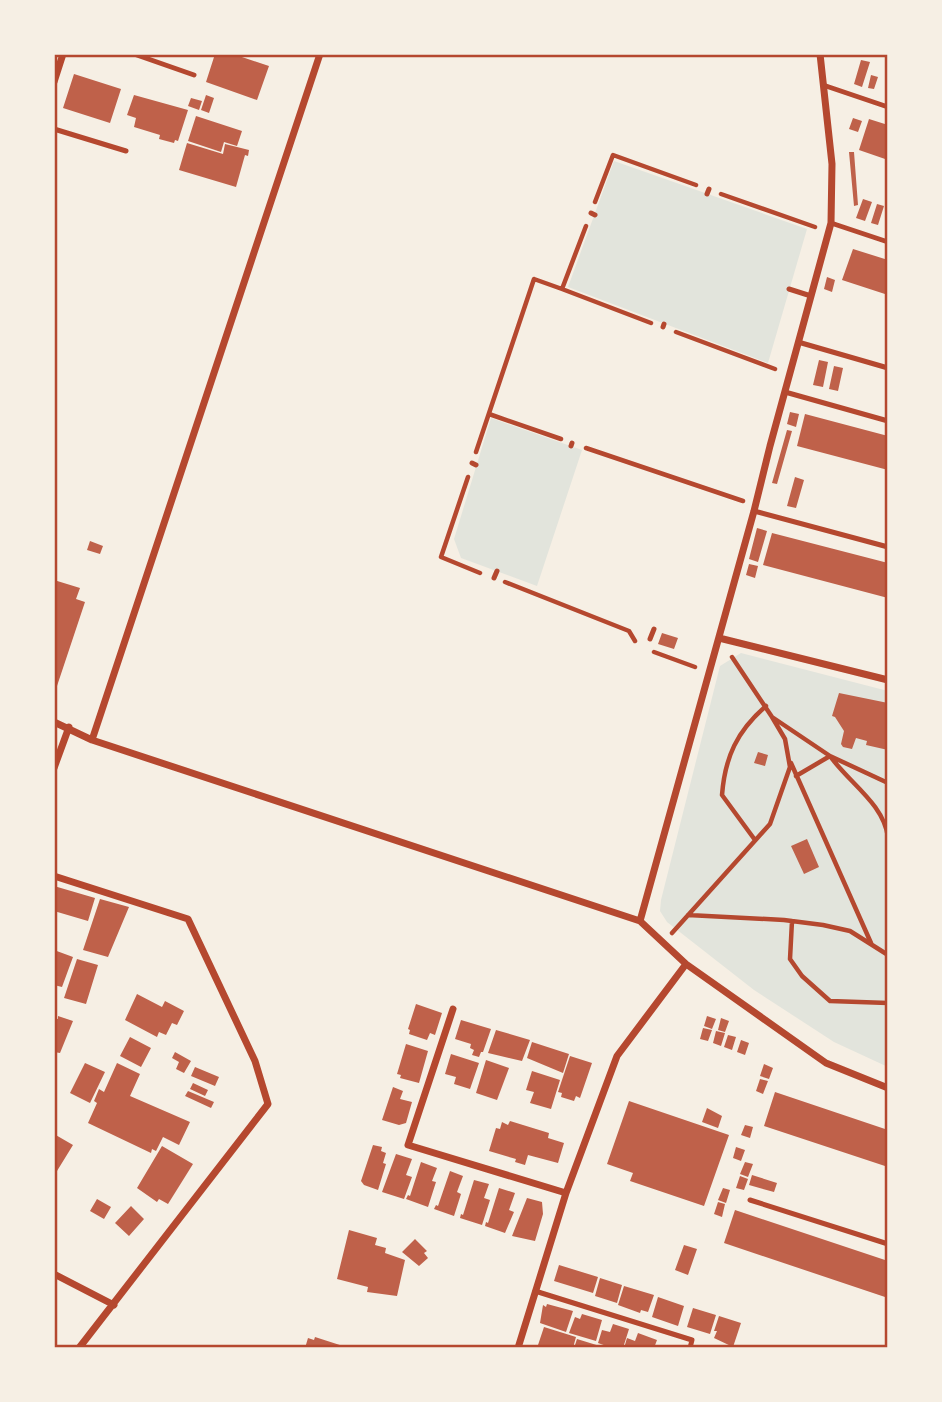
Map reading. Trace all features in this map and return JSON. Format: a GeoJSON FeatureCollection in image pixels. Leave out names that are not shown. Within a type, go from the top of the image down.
{"type":"FeatureCollection","features":[{"type":"Feature","properties":{"kind":"street"},"geometry":{"type":"LineString","coordinates":[[54,82],[63,54]]}},
{"type":"Feature","properties":{"kind":"street"},"geometry":{"type":"LineString","coordinates":[[92,740],[320,54]]}},
{"type":"Feature","properties":{"kind":"street"},"geometry":{"type":"LineString","coordinates":[[640,921],[831,223],[832,164],[820,54]]}},
{"type":"Feature","properties":{"kind":"street"},"geometry":{"type":"LineString","coordinates":[[719,638],[888,680]]}},
{"type":"Feature","properties":{"kind":"street"},"geometry":{"type":"LineString","coordinates":[[54,722],[92,740],[640,921],[686,964],[826,1063],[888,1088]]}},
{"type":"Feature","properties":{"kind":"street"},"geometry":{"type":"LineString","coordinates":[[54,768],[69,727]]}},
{"type":"Feature","properties":{"kind":"street"},"geometry":{"type":"LineString","coordinates":[[54,876],[188,919],[255,1060],[268,1104],[79,1348]]}},
{"type":"Feature","properties":{"kind":"street"},"geometry":{"type":"LineString","coordinates":[[518,1348],[566,1193],[617,1056],[686,964]]}},
{"type":"Feature","properties":{"kind":"street"},"geometry":{"type":"LineString","coordinates":[[453,1009],[408,1145],[566,1193]]}},
{"type":"Feature","properties":{"kind":"street"},"geometry":{"type":"LineString","coordinates":[[54,1274],[114,1305]]}},
{"type":"Feature","properties":{"kind":"lane"},"geometry":{"type":"LineString","coordinates":[[134,54],[194,75]]}},
{"type":"Feature","properties":{"kind":"lane"},"geometry":{"type":"LineString","coordinates":[[823,85],[888,107]]}},
{"type":"Feature","properties":{"kind":"lane"},"geometry":{"type":"LineString","coordinates":[[54,129],[126,151]]}},
{"type":"Feature","properties":{"kind":"lane"},"geometry":{"type":"LineString","coordinates":[[831,223],[888,242]]}},
{"type":"Feature","properties":{"kind":"lane"},"geometry":{"type":"LineString","coordinates":[[789,289],[811,296]]}},
{"type":"Feature","properties":{"kind":"lane"},"geometry":{"type":"LineString","coordinates":[[798,342],[888,368]]}},
{"type":"Feature","properties":{"kind":"lane"},"geometry":{"type":"LineString","coordinates":[[785,392],[888,421]]}},
{"type":"Feature","properties":{"kind":"lane"},"geometry":{"type":"LineString","coordinates":[[755,508],[888,547]]}},
{"type":"Feature","properties":{"kind":"lane"},"geometry":{"type":"LineString","coordinates":[[494,578],[497,571]]}},
{"type":"Feature","properties":{"kind":"lane"},"geometry":{"type":"LineString","coordinates":[[650,639],[653,629]]}},
{"type":"Feature","properties":{"kind":"lane"},"geometry":{"type":"LineString","coordinates":[[750,1200],[888,1244]]}},
{"type":"Feature","properties":{"kind":"lane"},"geometry":{"type":"LineString","coordinates":[[536,1292],[692,1340],[690,1348]]}},
{"type":"Feature","properties":{"kind":"path"},"geometry":{"type":"LineString","coordinates":[[615,625],[441,557],[534,279],[562,289],[593,214],[613,155],[708,192],[829,232]]}},
{"type":"Feature","properties":{"kind":"path"},"geometry":{"type":"LineString","coordinates":[[489,414],[755,508]]}},
{"type":"Feature","properties":{"kind":"path"},"geometry":{"type":"LineString","coordinates":[[663,943],[770,824],[790,767],[785,739],[766,706],[719,638]]}},
{"type":"Feature","properties":{"kind":"path"},"geometry":{"type":"LineString","coordinates":[[654,652],[687,664]]}},
{"type":"Feature","properties":{"kind":"path"},"geometry":{"type":"LineString","coordinates":[[755,840],[722,795],[724,771],[733,746],[748,721],[766,706]]}},
{"type":"Feature","properties":{"kind":"path"},"geometry":{"type":"LineString","coordinates":[[772,717],[830,756],[888,783]]}},
{"type":"Feature","properties":{"kind":"path"},"geometry":{"type":"LineString","coordinates":[[796,776],[830,756]]}},
{"type":"Feature","properties":{"kind":"path"},"geometry":{"type":"LineString","coordinates":[[830,756],[843,774],[878,807],[888,837]]}},
{"type":"Feature","properties":{"kind":"path"},"geometry":{"type":"LineString","coordinates":[[789,759],[871,943]]}},
{"type":"Feature","properties":{"kind":"path"},"geometry":{"type":"LineString","coordinates":[[688,915],[792,921],[850,930],[888,955]]}},
{"type":"Feature","properties":{"kind":"path"},"geometry":{"type":"LineString","coordinates":[[792,921],[790,959],[817,991],[830,1001],[888,1003]]}},
{"type":"Feature","properties":{"kind":"shaded area"},"geometry":{"type":"Polygon","coordinates":[[[614,161],[807,229],[768,363],[568,287],[614,161]]]}},
{"type":"Feature","properties":{"kind":"shaded area"},"geometry":{"type":"Polygon","coordinates":[[[491,418],[582,450],[537,586],[461,558],[454,539],[491,418]]]}},
{"type":"Feature","properties":{"kind":"shaded area"},"geometry":{"type":"Polygon","coordinates":[[[741,653],[888,691],[888,1067],[834,1042],[754,990],[667,922],[660,911],[720,666],[741,653]]]}},
{"type":"Feature","properties":{"kind":"building"},"geometry":{"type":"Polygon","coordinates":[[[215,54],[233,54],[269,66],[257,100],[206,82],[215,54]]]}},
{"type":"Feature","properties":{"kind":"building"},"geometry":{"type":"Polygon","coordinates":[[[861,60],[870,62],[862,87],[854,84],[861,60]]]}},
{"type":"Feature","properties":{"kind":"building"},"geometry":{"type":"Polygon","coordinates":[[[74,74],[121,89],[110,123],[63,108],[74,74]]]}},
{"type":"Feature","properties":{"kind":"building"},"geometry":{"type":"Polygon","coordinates":[[[871,75],[878,77],[874,89],[868,88],[871,75]]]}},
{"type":"Feature","properties":{"kind":"building"},"geometry":{"type":"Polygon","coordinates":[[[134,95],[188,110],[178,141],[175,140],[174,143],[159,139],[160,135],[134,127],[136,118],[127,115],[134,95]]]}},
{"type":"Feature","properties":{"kind":"building"},"geometry":{"type":"Polygon","coordinates":[[[206,95],[214,98],[209,113],[201,110],[206,95]]]}},
{"type":"Feature","properties":{"kind":"building"},"geometry":{"type":"Polygon","coordinates":[[[191,98],[202,101],[199,110],[188,106],[191,98]]]}},
{"type":"Feature","properties":{"kind":"building"},"geometry":{"type":"Polygon","coordinates":[[[196,116],[242,131],[237,146],[224,142],[221,152],[188,141],[196,116]]]}},
{"type":"Feature","properties":{"kind":"building"},"geometry":{"type":"Polygon","coordinates":[[[853,118],[862,121],[858,132],[849,129],[853,118]]]}},
{"type":"Feature","properties":{"kind":"building"},"geometry":{"type":"Polygon","coordinates":[[[869,119],[888,125],[888,160],[859,150],[869,119]]]}},
{"type":"Feature","properties":{"kind":"building"},"geometry":{"type":"Polygon","coordinates":[[[187,143],[223,154],[225,144],[249,150],[248,156],[245,155],[236,187],[179,170],[187,143]]]}},
{"type":"Feature","properties":{"kind":"building"},"geometry":{"type":"Polygon","coordinates":[[[849,152],[854,152],[858,205],[854,206],[849,152]]]}},
{"type":"Feature","properties":{"kind":"building"},"geometry":{"type":"Polygon","coordinates":[[[863,199],[872,202],[865,221],[856,218],[863,199]]]}},
{"type":"Feature","properties":{"kind":"building"},"geometry":{"type":"Polygon","coordinates":[[[877,204],[884,206],[878,225],[871,223],[877,204]]]}},
{"type":"Feature","properties":{"kind":"building"},"geometry":{"type":"Polygon","coordinates":[[[853,249],[888,260],[888,295],[842,280],[853,249]]]}},
{"type":"Feature","properties":{"kind":"building"},"geometry":{"type":"Polygon","coordinates":[[[827,277],[835,280],[832,292],[824,289],[827,277]]]}},
{"type":"Feature","properties":{"kind":"building"},"geometry":{"type":"Polygon","coordinates":[[[819,360],[828,362],[823,387],[813,385],[819,360]]]}},
{"type":"Feature","properties":{"kind":"building"},"geometry":{"type":"Polygon","coordinates":[[[834,366],[843,368],[838,391],[829,389],[834,366]]]}},
{"type":"Feature","properties":{"kind":"building"},"geometry":{"type":"Polygon","coordinates":[[[790,412],[799,414],[796,427],[787,424],[790,412]]]}},
{"type":"Feature","properties":{"kind":"building"},"geometry":{"type":"Polygon","coordinates":[[[805,414],[888,436],[888,470],[797,446],[805,414]]]}},
{"type":"Feature","properties":{"kind":"building"},"geometry":{"type":"Polygon","coordinates":[[[787,430],[792,431],[777,484],[772,483],[787,430]]]}},
{"type":"Feature","properties":{"kind":"building"},"geometry":{"type":"Polygon","coordinates":[[[795,477],[804,480],[796,508],[787,506],[795,477]]]}},
{"type":"Feature","properties":{"kind":"building"},"geometry":{"type":"Polygon","coordinates":[[[757,528],[767,531],[758,562],[749,559],[757,528]]]}},
{"type":"Feature","properties":{"kind":"building"},"geometry":{"type":"Polygon","coordinates":[[[772,533],[888,563],[888,598],[763,565],[772,533]]]}},
{"type":"Feature","properties":{"kind":"building"},"geometry":{"type":"Polygon","coordinates":[[[90,541],[103,546],[100,554],[87,550],[90,541]]]}},
{"type":"Feature","properties":{"kind":"building"},"geometry":{"type":"Polygon","coordinates":[[[749,564],[758,566],[755,578],[746,575],[749,564]]]}},
{"type":"Feature","properties":{"kind":"building"},"geometry":{"type":"Polygon","coordinates":[[[54,580],[80,588],[76,599],[85,602],[57,686],[54,685],[54,580]]]}},
{"type":"Feature","properties":{"kind":"building"},"geometry":{"type":"Polygon","coordinates":[[[662,633],[678,638],[674,649],[658,644],[662,633]]]}},
{"type":"Feature","properties":{"kind":"building"},"geometry":{"type":"Polygon","coordinates":[[[839,693],[888,703],[888,750],[866,745],[867,741],[856,738],[852,749],[843,747],[841,744],[844,731],[832,716],[839,693]]]}},
{"type":"Feature","properties":{"kind":"building"},"geometry":{"type":"Polygon","coordinates":[[[758,752],[768,755],[765,766],[754,763],[758,752]]]}},
{"type":"Feature","properties":{"kind":"building"},"geometry":{"type":"Polygon","coordinates":[[[807,839],[819,867],[804,874],[791,846],[807,839]]]}},
{"type":"Feature","properties":{"kind":"building"},"geometry":{"type":"Polygon","coordinates":[[[54,886],[95,898],[88,921],[54,911],[54,886]]]}},
{"type":"Feature","properties":{"kind":"building"},"geometry":{"type":"Polygon","coordinates":[[[100,899],[129,907],[108,957],[83,950],[100,899]]]}},
{"type":"Feature","properties":{"kind":"building"},"geometry":{"type":"Polygon","coordinates":[[[54,950],[73,957],[62,987],[54,985],[54,950]]]}},
{"type":"Feature","properties":{"kind":"building"},"geometry":{"type":"Polygon","coordinates":[[[77,959],[98,965],[86,1004],[64,998],[77,959]]]}},
{"type":"Feature","properties":{"kind":"building"},"geometry":{"type":"Polygon","coordinates":[[[137,994],[162,1007],[165,1001],[184,1011],[177,1025],[172,1023],[166,1035],[159,1032],[157,1037],[125,1020],[137,994]]]}},
{"type":"Feature","properties":{"kind":"building"},"geometry":{"type":"Polygon","coordinates":[[[416,1004],[442,1013],[435,1035],[430,1033],[427,1040],[409,1034],[408,1029],[416,1004]]]}},
{"type":"Feature","properties":{"kind":"building"},"geometry":{"type":"Polygon","coordinates":[[[58,1016],[73,1021],[60,1053],[54,1052],[54,1018],[58,1019],[58,1016]]]}},
{"type":"Feature","properties":{"kind":"building"},"geometry":{"type":"Polygon","coordinates":[[[707,1016],[716,1019],[712,1029],[704,1026],[707,1016]]]}},
{"type":"Feature","properties":{"kind":"building"},"geometry":{"type":"Polygon","coordinates":[[[721,1018],[729,1021],[725,1032],[718,1030],[721,1018]]]}},
{"type":"Feature","properties":{"kind":"building"},"geometry":{"type":"Polygon","coordinates":[[[461,1020],[491,1029],[479,1057],[472,1055],[474,1050],[470,1048],[471,1044],[455,1039],[461,1020]]]}},
{"type":"Feature","properties":{"kind":"building"},"geometry":{"type":"Polygon","coordinates":[[[703,1028],[712,1030],[708,1041],[700,1039],[703,1028]]]}},
{"type":"Feature","properties":{"kind":"building"},"geometry":{"type":"Polygon","coordinates":[[[496,1030],[530,1040],[522,1061],[488,1053],[496,1030]]]}},
{"type":"Feature","properties":{"kind":"building"},"geometry":{"type":"Polygon","coordinates":[[[716,1031],[725,1033],[721,1046],[713,1043],[716,1031]]]}},
{"type":"Feature","properties":{"kind":"building"},"geometry":{"type":"Polygon","coordinates":[[[728,1035],[736,1037],[732,1050],[724,1047],[728,1035]]]}},
{"type":"Feature","properties":{"kind":"building"},"geometry":{"type":"Polygon","coordinates":[[[130,1037],[151,1048],[141,1067],[120,1056],[130,1037]]]}},
{"type":"Feature","properties":{"kind":"building"},"geometry":{"type":"Polygon","coordinates":[[[741,1040],[749,1043],[745,1055],[737,1052],[741,1040]]]}},
{"type":"Feature","properties":{"kind":"building"},"geometry":{"type":"Polygon","coordinates":[[[532,1042],[569,1054],[563,1073],[527,1058],[532,1042]]]}},
{"type":"Feature","properties":{"kind":"building"},"geometry":{"type":"Polygon","coordinates":[[[406,1044],[428,1051],[419,1083],[400,1078],[401,1075],[397,1074],[406,1044]]]}},
{"type":"Feature","properties":{"kind":"building"},"geometry":{"type":"Polygon","coordinates":[[[175,1052],[191,1061],[184,1073],[176,1069],[179,1062],[172,1058],[175,1052]]]}},
{"type":"Feature","properties":{"kind":"building"},"geometry":{"type":"Polygon","coordinates":[[[451,1054],[479,1063],[470,1089],[454,1084],[456,1077],[445,1074],[451,1054]]]}},
{"type":"Feature","properties":{"kind":"building"},"geometry":{"type":"Polygon","coordinates":[[[570,1056],[592,1063],[580,1098],[576,1096],[574,1101],[561,1097],[562,1093],[558,1092],[570,1056]]]}},
{"type":"Feature","properties":{"kind":"building"},"geometry":{"type":"Polygon","coordinates":[[[486,1060],[509,1068],[497,1100],[476,1093],[486,1060]]]}},
{"type":"Feature","properties":{"kind":"building"},"geometry":{"type":"Polygon","coordinates":[[[85,1063],[105,1072],[90,1103],[70,1093],[85,1063]]]}},
{"type":"Feature","properties":{"kind":"building"},"geometry":{"type":"Polygon","coordinates":[[[117,1063],[140,1074],[130,1096],[190,1122],[179,1145],[163,1137],[156,1151],[152,1149],[151,1153],[88,1123],[97,1103],[94,1101],[99,1089],[104,1092],[117,1063]]]}},
{"type":"Feature","properties":{"kind":"building"},"geometry":{"type":"Polygon","coordinates":[[[764,1064],[773,1068],[769,1079],[760,1076],[764,1064]]]}},
{"type":"Feature","properties":{"kind":"building"},"geometry":{"type":"Polygon","coordinates":[[[195,1067],[219,1077],[215,1086],[191,1076],[195,1067]]]}},
{"type":"Feature","properties":{"kind":"building"},"geometry":{"type":"Polygon","coordinates":[[[532,1071],[560,1080],[551,1109],[530,1103],[534,1092],[526,1090],[532,1071]]]}},
{"type":"Feature","properties":{"kind":"building"},"geometry":{"type":"Polygon","coordinates":[[[760,1079],[768,1081],[763,1094],[756,1091],[760,1079]]]}},
{"type":"Feature","properties":{"kind":"building"},"geometry":{"type":"Polygon","coordinates":[[[193,1083],[208,1090],[205,1096],[190,1089],[193,1083]]]}},
{"type":"Feature","properties":{"kind":"building"},"geometry":{"type":"Polygon","coordinates":[[[393,1087],[403,1091],[400,1099],[412,1102],[406,1123],[399,1125],[382,1120],[393,1087]]]}},
{"type":"Feature","properties":{"kind":"building"},"geometry":{"type":"Polygon","coordinates":[[[188,1091],[214,1102],[211,1108],[185,1096],[188,1091]]]}},
{"type":"Feature","properties":{"kind":"building"},"geometry":{"type":"Polygon","coordinates":[[[775,1092],[888,1130],[888,1167],[764,1126],[775,1092]]]}},
{"type":"Feature","properties":{"kind":"building"},"geometry":{"type":"Polygon","coordinates":[[[629,1101],[729,1135],[704,1206],[630,1181],[633,1173],[607,1164],[629,1101]]]}},
{"type":"Feature","properties":{"kind":"building"},"geometry":{"type":"Polygon","coordinates":[[[707,1108],[722,1116],[718,1128],[702,1122],[707,1108]]]}},
{"type":"Feature","properties":{"kind":"building"},"geometry":{"type":"Polygon","coordinates":[[[510,1121],[549,1133],[548,1138],[564,1143],[558,1163],[528,1155],[525,1165],[515,1162],[516,1159],[489,1151],[496,1128],[500,1129],[502,1122],[508,1125],[510,1121]]]}},
{"type":"Feature","properties":{"kind":"building"},"geometry":{"type":"Polygon","coordinates":[[[745,1125],[753,1127],[750,1138],[741,1135],[745,1125]]]}},
{"type":"Feature","properties":{"kind":"building"},"geometry":{"type":"Polygon","coordinates":[[[54,1134],[73,1145],[57,1171],[54,1169],[54,1134]]]}},
{"type":"Feature","properties":{"kind":"building"},"geometry":{"type":"Polygon","coordinates":[[[373,1145],[382,1147],[381,1151],[386,1153],[383,1163],[386,1164],[378,1190],[364,1185],[361,1181],[373,1145]]]}},
{"type":"Feature","properties":{"kind":"building"},"geometry":{"type":"Polygon","coordinates":[[[162,1146],[193,1164],[168,1204],[159,1199],[157,1202],[137,1188],[162,1146]]]}},
{"type":"Feature","properties":{"kind":"building"},"geometry":{"type":"Polygon","coordinates":[[[736,1147],[745,1150],[741,1161],[733,1158],[736,1147]]]}},
{"type":"Feature","properties":{"kind":"building"},"geometry":{"type":"Polygon","coordinates":[[[396,1154],[412,1159],[406,1175],[412,1177],[404,1199],[382,1192],[396,1154]]]}},
{"type":"Feature","properties":{"kind":"building"},"geometry":{"type":"Polygon","coordinates":[[[421,1162],[437,1168],[432,1181],[436,1182],[428,1207],[406,1199],[410,1196],[421,1162]]]}},
{"type":"Feature","properties":{"kind":"building"},"geometry":{"type":"Polygon","coordinates":[[[745,1162],[753,1164],[748,1177],[740,1174],[745,1162]]]}},
{"type":"Feature","properties":{"kind":"building"},"geometry":{"type":"Polygon","coordinates":[[[450,1171],[463,1176],[457,1192],[461,1194],[454,1216],[434,1209],[438,1206],[450,1171]]]}},
{"type":"Feature","properties":{"kind":"building"},"geometry":{"type":"Polygon","coordinates":[[[752,1175],[777,1183],[774,1192],[749,1185],[752,1175]]]}},
{"type":"Feature","properties":{"kind":"building"},"geometry":{"type":"Polygon","coordinates":[[[740,1176],[748,1179],[744,1190],[736,1188],[740,1176]]]}},
{"type":"Feature","properties":{"kind":"building"},"geometry":{"type":"Polygon","coordinates":[[[474,1180],[489,1184],[484,1198],[490,1200],[482,1225],[460,1218],[474,1180]]]}},
{"type":"Feature","properties":{"kind":"building"},"geometry":{"type":"Polygon","coordinates":[[[499,1188],[515,1193],[509,1210],[514,1212],[505,1233],[485,1226],[499,1188]]]}},
{"type":"Feature","properties":{"kind":"building"},"geometry":{"type":"Polygon","coordinates":[[[723,1188],[730,1190],[726,1203],[718,1200],[723,1188]]]}},
{"type":"Feature","properties":{"kind":"building"},"geometry":{"type":"Polygon","coordinates":[[[527,1198],[542,1202],[543,1214],[535,1241],[512,1236],[527,1198]]]}},
{"type":"Feature","properties":{"kind":"building"},"geometry":{"type":"Polygon","coordinates":[[[97,1199],[111,1207],[104,1219],[90,1211],[97,1199]]]}},
{"type":"Feature","properties":{"kind":"building"},"geometry":{"type":"Polygon","coordinates":[[[718,1202],[725,1204],[722,1217],[714,1214],[718,1202]]]}},
{"type":"Feature","properties":{"kind":"building"},"geometry":{"type":"Polygon","coordinates":[[[131,1206],[144,1219],[129,1236],[115,1223],[131,1206]]]}},
{"type":"Feature","properties":{"kind":"building"},"geometry":{"type":"Polygon","coordinates":[[[735,1210],[888,1261],[888,1298],[724,1243],[735,1210]]]}},
{"type":"Feature","properties":{"kind":"building"},"geometry":{"type":"Polygon","coordinates":[[[349,1230],[377,1238],[375,1245],[386,1248],[385,1253],[405,1260],[397,1296],[367,1292],[368,1287],[337,1279],[349,1230]]]}},
{"type":"Feature","properties":{"kind":"building"},"geometry":{"type":"Polygon","coordinates":[[[415,1239],[427,1251],[424,1253],[428,1258],[419,1266],[402,1252],[415,1239]]]}},
{"type":"Feature","properties":{"kind":"building"},"geometry":{"type":"Polygon","coordinates":[[[684,1245],[697,1249],[688,1275],[675,1270],[684,1245]]]}},
{"type":"Feature","properties":{"kind":"building"},"geometry":{"type":"Polygon","coordinates":[[[559,1265],[598,1277],[593,1293],[554,1281],[559,1265]]]}},
{"type":"Feature","properties":{"kind":"building"},"geometry":{"type":"Polygon","coordinates":[[[600,1278],[622,1285],[617,1303],[595,1296],[600,1278]]]}},
{"type":"Feature","properties":{"kind":"building"},"geometry":{"type":"Polygon","coordinates":[[[624,1286],[654,1295],[648,1312],[641,1310],[640,1313],[618,1305],[624,1286]]]}},
{"type":"Feature","properties":{"kind":"building"},"geometry":{"type":"Polygon","coordinates":[[[658,1297],[684,1306],[678,1326],[652,1317],[658,1297]]]}},
{"type":"Feature","properties":{"kind":"building"},"geometry":{"type":"Polygon","coordinates":[[[547,1304],[573,1311],[566,1332],[540,1323],[543,1305],[546,1307],[547,1304]]]}},
{"type":"Feature","properties":{"kind":"building"},"geometry":{"type":"Polygon","coordinates":[[[693,1308],[716,1315],[710,1334],[687,1327],[693,1308]]]}},
{"type":"Feature","properties":{"kind":"building"},"geometry":{"type":"Polygon","coordinates":[[[582,1314],[602,1320],[596,1341],[569,1333],[575,1317],[580,1319],[582,1314]]]}},
{"type":"Feature","properties":{"kind":"building"},"geometry":{"type":"Polygon","coordinates":[[[719,1316],[741,1323],[733,1347],[714,1338],[719,1316]]]}},
{"type":"Feature","properties":{"kind":"building"},"geometry":{"type":"Polygon","coordinates":[[[613,1324],[629,1329],[623,1348],[612,1348],[598,1343],[602,1330],[610,1332],[613,1324]]]}},
{"type":"Feature","properties":{"kind":"building"},"geometry":{"type":"Polygon","coordinates":[[[544,1327],[576,1337],[573,1348],[537,1348],[544,1327]]]}},
{"type":"Feature","properties":{"kind":"building"},"geometry":{"type":"Polygon","coordinates":[[[638,1333],[657,1340],[654,1348],[624,1348],[627,1338],[635,1341],[638,1333]]]}},
{"type":"Feature","properties":{"kind":"building"},"geometry":{"type":"Polygon","coordinates":[[[315,1337],[346,1348],[305,1348],[308,1338],[314,1340],[315,1337]]]}},
{"type":"Feature","properties":{"kind":"building"},"geometry":{"type":"Polygon","coordinates":[[[577,1339],[603,1347],[603,1348],[574,1348],[577,1339]]]}}]}
